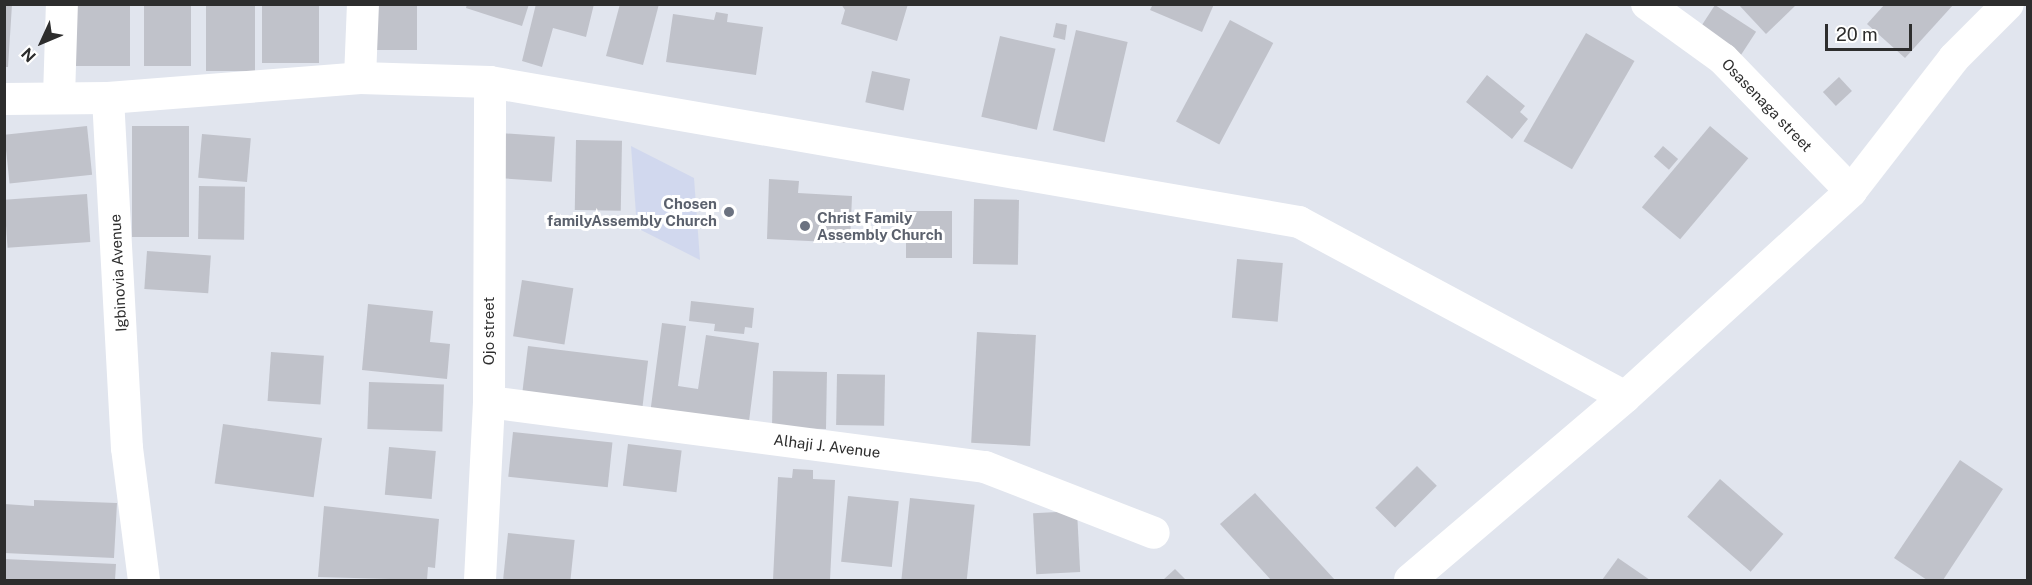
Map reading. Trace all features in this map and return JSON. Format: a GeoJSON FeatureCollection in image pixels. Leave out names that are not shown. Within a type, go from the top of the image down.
{"type":"FeatureCollection","features":[{"type":"Feature","properties":{"kind":"street"},"geometry":{"type":"LineString","coordinates":[[59,97],[62,4]]}},
{"type":"Feature","properties":{"kind":"street"},"geometry":{"type":"LineString","coordinates":[[360,78],[363,4]]}},
{"type":"Feature","properties":{"kind":"street","name":"Osasenaga street"},"geometry":{"type":"LineString","coordinates":[[1647,4],[1723,59],[1851,191]]}},
{"type":"Feature","properties":{"kind":"street"},"geometry":{"type":"LineString","coordinates":[[1410,580],[1625,397],[1851,191],[1954,58],[2008,4]]}},
{"type":"Feature","properties":{"kind":"street"},"geometry":{"type":"LineString","coordinates":[[4,99],[108,98],[360,78],[490,82],[1299,222],[1625,397]]}},
{"type":"Feature","properties":{"kind":"street","name":"Ojo street"},"geometry":{"type":"LineString","coordinates":[[480,580],[489,402],[490,82]]}},
{"type":"Feature","properties":{"kind":"street","name":"Igbinovia Avenue"},"geometry":{"type":"LineString","coordinates":[[108,98],[127,448],[144,580]]}},
{"type":"Feature","properties":{"kind":"street","name":"Alhaji J. Avenue"},"geometry":{"type":"LineString","coordinates":[[489,402],[985,467],[1154,533]]}},
{"type":"Feature","properties":{"kind":"shaded area"},"geometry":{"type":"Polygon","coordinates":[[[631,146],[694,178],[700,260],[637,228],[631,146]]]}},
{"type":"Feature","properties":{"kind":"building"},"geometry":{"type":"Polygon","coordinates":[[[4,4],[12,4],[8,67],[4,67],[4,4]]]}},
{"type":"Feature","properties":{"kind":"building"},"geometry":{"type":"Polygon","coordinates":[[[74,4],[130,4],[130,66],[74,66],[74,4]]]}},
{"type":"Feature","properties":{"kind":"building"},"geometry":{"type":"Polygon","coordinates":[[[144,4],[191,4],[191,66],[144,66],[144,4]]]}},
{"type":"Feature","properties":{"kind":"building"},"geometry":{"type":"Polygon","coordinates":[[[206,4],[255,4],[255,71],[206,71],[206,4]]]}},
{"type":"Feature","properties":{"kind":"building"},"geometry":{"type":"Polygon","coordinates":[[[262,4],[319,4],[319,63],[262,63],[262,4]]]}},
{"type":"Feature","properties":{"kind":"building"},"geometry":{"type":"Polygon","coordinates":[[[371,4],[417,4],[417,50],[371,50],[371,4]]]}},
{"type":"Feature","properties":{"kind":"building"},"geometry":{"type":"Polygon","coordinates":[[[467,4],[529,4],[522,26],[466,8],[467,4]]]}},
{"type":"Feature","properties":{"kind":"building"},"geometry":{"type":"Polygon","coordinates":[[[536,4],[594,4],[586,37],[553,28],[542,67],[522,61],[536,4]]]}},
{"type":"Feature","properties":{"kind":"building"},"geometry":{"type":"Polygon","coordinates":[[[620,4],[659,4],[643,65],[606,56],[620,4]]]}},
{"type":"Feature","properties":{"kind":"building"},"geometry":{"type":"Polygon","coordinates":[[[841,4],[908,4],[897,41],[841,24],[845,10],[841,4]]]}},
{"type":"Feature","properties":{"kind":"building"},"geometry":{"type":"Polygon","coordinates":[[[1153,4],[1214,4],[1202,32],[1150,10],[1153,4]]]}},
{"type":"Feature","properties":{"kind":"building"},"geometry":{"type":"Polygon","coordinates":[[[1738,4],[1797,4],[1766,34],[1738,4]]]}},
{"type":"Feature","properties":{"kind":"building"},"geometry":{"type":"Polygon","coordinates":[[[1885,4],[1954,4],[1905,58],[1867,24],[1885,4]]]}},
{"type":"Feature","properties":{"kind":"building"},"geometry":{"type":"Polygon","coordinates":[[[1715,5],[1756,32],[1739,59],[1698,32],[1715,5]]]}},
{"type":"Feature","properties":{"kind":"building"},"geometry":{"type":"Polygon","coordinates":[[[716,12],[728,14],[727,22],[763,27],[756,75],[666,62],[673,14],[714,20],[716,12]]]}},
{"type":"Feature","properties":{"kind":"building"},"geometry":{"type":"Polygon","coordinates":[[[1230,20],[1273,43],[1219,145],[1176,122],[1230,20]]]}},
{"type":"Feature","properties":{"kind":"building"},"geometry":{"type":"Polygon","coordinates":[[[1056,23],[1067,25],[1065,40],[1053,37],[1056,23]]]}},
{"type":"Feature","properties":{"kind":"building"},"geometry":{"type":"Polygon","coordinates":[[[1076,30],[1128,42],[1104,142],[1053,130],[1076,30]]]}},
{"type":"Feature","properties":{"kind":"building"},"geometry":{"type":"Polygon","coordinates":[[[1586,33],[1634,61],[1572,169],[1524,141],[1586,33]]]}},
{"type":"Feature","properties":{"kind":"building"},"geometry":{"type":"Polygon","coordinates":[[[1000,36],[1056,49],[1037,130],[981,117],[1000,36]]]}},
{"type":"Feature","properties":{"kind":"building"},"geometry":{"type":"Polygon","coordinates":[[[872,71],[910,79],[903,110],[865,102],[872,71]]]}},
{"type":"Feature","properties":{"kind":"building"},"geometry":{"type":"Polygon","coordinates":[[[1487,75],[1525,106],[1520,112],[1528,119],[1512,139],[1466,102],[1487,75]]]}},
{"type":"Feature","properties":{"kind":"building"},"geometry":{"type":"Polygon","coordinates":[[[1839,77],[1852,91],[1836,106],[1823,92],[1839,77]]]}},
{"type":"Feature","properties":{"kind":"building"},"geometry":{"type":"Polygon","coordinates":[[[87,126],[92,175],[10,183],[4,135],[87,126]]]}},
{"type":"Feature","properties":{"kind":"building"},"geometry":{"type":"Polygon","coordinates":[[[132,126],[189,126],[189,237],[132,237],[132,126]]]}},
{"type":"Feature","properties":{"kind":"building"},"geometry":{"type":"Polygon","coordinates":[[[1710,126],[1748,158],[1680,239],[1642,207],[1710,126]]]}},
{"type":"Feature","properties":{"kind":"building"},"geometry":{"type":"Polygon","coordinates":[[[500,133],[555,137],[552,182],[497,178],[500,133]]]}},
{"type":"Feature","properties":{"kind":"building"},"geometry":{"type":"Polygon","coordinates":[[[202,134],[251,138],[247,182],[198,178],[202,134]]]}},
{"type":"Feature","properties":{"kind":"building"},"geometry":{"type":"Polygon","coordinates":[[[576,140],[622,141],[621,211],[575,210],[576,140]]]}},
{"type":"Feature","properties":{"kind":"building"},"geometry":{"type":"Polygon","coordinates":[[[1663,146],[1678,159],[1669,170],[1654,157],[1663,146]]]}},
{"type":"Feature","properties":{"kind":"building"},"geometry":{"type":"Polygon","coordinates":[[[769,179],[799,181],[798,193],[852,196],[850,243],[767,239],[769,179]]]}},
{"type":"Feature","properties":{"kind":"building"},"geometry":{"type":"Polygon","coordinates":[[[199,186],[245,187],[244,240],[198,239],[199,186]]]}},
{"type":"Feature","properties":{"kind":"building"},"geometry":{"type":"Polygon","coordinates":[[[87,194],[90,242],[8,248],[4,200],[87,194]]]}},
{"type":"Feature","properties":{"kind":"building"},"geometry":{"type":"Polygon","coordinates":[[[974,199],[1019,200],[1018,265],[973,264],[974,199]]]}},
{"type":"Feature","properties":{"kind":"building"},"geometry":{"type":"Polygon","coordinates":[[[906,211],[952,211],[952,258],[906,258],[906,211]]]}},
{"type":"Feature","properties":{"kind":"building"},"geometry":{"type":"Polygon","coordinates":[[[147,251],[211,255],[208,293],[144,289],[147,251]]]}},
{"type":"Feature","properties":{"kind":"building"},"geometry":{"type":"Polygon","coordinates":[[[1237,259],[1283,263],[1278,322],[1232,318],[1237,259]]]}},
{"type":"Feature","properties":{"kind":"building"},"geometry":{"type":"Polygon","coordinates":[[[522,280],[573,288],[564,344],[513,336],[522,280]]]}},
{"type":"Feature","properties":{"kind":"building"},"geometry":{"type":"Polygon","coordinates":[[[691,301],[754,308],[752,328],[745,327],[744,334],[714,331],[715,324],[689,321],[691,301]]]}},
{"type":"Feature","properties":{"kind":"building"},"geometry":{"type":"Polygon","coordinates":[[[368,304],[433,311],[430,342],[450,344],[447,379],[362,370],[368,304]]]}},
{"type":"Feature","properties":{"kind":"building"},"geometry":{"type":"Polygon","coordinates":[[[662,323],[686,326],[678,386],[698,389],[706,335],[759,343],[748,429],[650,414],[662,323]]]}},
{"type":"Feature","properties":{"kind":"building"},"geometry":{"type":"Polygon","coordinates":[[[977,332],[1036,335],[1030,446],[971,443],[977,332]]]}},
{"type":"Feature","properties":{"kind":"building"},"geometry":{"type":"Polygon","coordinates":[[[528,346],[648,361],[642,406],[522,392],[528,346]]]}},
{"type":"Feature","properties":{"kind":"building"},"geometry":{"type":"Polygon","coordinates":[[[271,352],[324,356],[320,405],[268,401],[271,352]]]}},
{"type":"Feature","properties":{"kind":"building"},"geometry":{"type":"Polygon","coordinates":[[[773,371],[827,372],[826,429],[772,428],[773,371]]]}},
{"type":"Feature","properties":{"kind":"building"},"geometry":{"type":"Polygon","coordinates":[[[837,374],[885,375],[884,426],[836,425],[837,374]]]}},
{"type":"Feature","properties":{"kind":"building"},"geometry":{"type":"Polygon","coordinates":[[[369,382],[444,385],[442,432],[367,429],[369,382]]]}},
{"type":"Feature","properties":{"kind":"building"},"geometry":{"type":"Polygon","coordinates":[[[223,424],[322,438],[314,497],[215,483],[223,424]]]}},
{"type":"Feature","properties":{"kind":"building"},"geometry":{"type":"Polygon","coordinates":[[[513,432],[612,442],[608,487],[508,477],[513,432]]]}},
{"type":"Feature","properties":{"kind":"building"},"geometry":{"type":"Polygon","coordinates":[[[628,444],[682,451],[676,492],[623,486],[628,444]]]}},
{"type":"Feature","properties":{"kind":"building"},"geometry":{"type":"Polygon","coordinates":[[[389,447],[436,451],[432,499],[385,495],[389,447]]]}},
{"type":"Feature","properties":{"kind":"building"},"geometry":{"type":"Polygon","coordinates":[[[1960,460],[2003,489],[1943,580],[1927,580],[1894,558],[1960,460]]]}},
{"type":"Feature","properties":{"kind":"building"},"geometry":{"type":"Polygon","coordinates":[[[1417,466],[1437,486],[1395,528],[1375,508],[1417,466]]]}},
{"type":"Feature","properties":{"kind":"building"},"geometry":{"type":"Polygon","coordinates":[[[793,469],[813,470],[813,479],[835,480],[830,580],[773,580],[778,477],[792,478],[793,469]]]}},
{"type":"Feature","properties":{"kind":"building"},"geometry":{"type":"Polygon","coordinates":[[[1720,479],[1783,534],[1751,572],[1687,517],[1720,479]]]}},
{"type":"Feature","properties":{"kind":"building"},"geometry":{"type":"Polygon","coordinates":[[[1255,493],[1335,580],[1271,580],[1220,524],[1255,493]]]}},
{"type":"Feature","properties":{"kind":"building"},"geometry":{"type":"Polygon","coordinates":[[[848,496],[899,501],[892,567],[841,562],[848,496]]]}},
{"type":"Feature","properties":{"kind":"building"},"geometry":{"type":"Polygon","coordinates":[[[910,498],[975,505],[967,580],[901,580],[910,498]]]}},
{"type":"Feature","properties":{"kind":"building"},"geometry":{"type":"Polygon","coordinates":[[[34,500],[117,503],[114,558],[4,553],[4,504],[34,506],[34,500]]]}},
{"type":"Feature","properties":{"kind":"building"},"geometry":{"type":"Polygon","coordinates":[[[324,506],[439,519],[435,568],[428,567],[427,580],[318,577],[324,506]]]}},
{"type":"Feature","properties":{"kind":"building"},"geometry":{"type":"Polygon","coordinates":[[[1077,511],[1080,572],[1036,574],[1033,513],[1077,511]]]}},
{"type":"Feature","properties":{"kind":"building"},"geometry":{"type":"Polygon","coordinates":[[[508,533],[575,540],[570,580],[503,579],[508,533]]]}},
{"type":"Feature","properties":{"kind":"building"},"geometry":{"type":"Polygon","coordinates":[[[1618,558],[1650,580],[1602,580],[1618,558]]]}},
{"type":"Feature","properties":{"kind":"building"},"geometry":{"type":"Polygon","coordinates":[[[4,559],[116,564],[115,580],[4,580],[4,559]]]}},
{"type":"Feature","properties":{"kind":"building"},"geometry":{"type":"Polygon","coordinates":[[[1175,569],[1186,580],[1163,580],[1175,569]]]}},
{"type":"Feature","properties":{"kind":"place","name":"Chosen familyAssembly Church"},"geometry":{"type":"Point","coordinates":[729,212]}},
{"type":"Feature","properties":{"kind":"place","name":"Christ Family Assembly Church"},"geometry":{"type":"Point","coordinates":[805,226]}}]}
